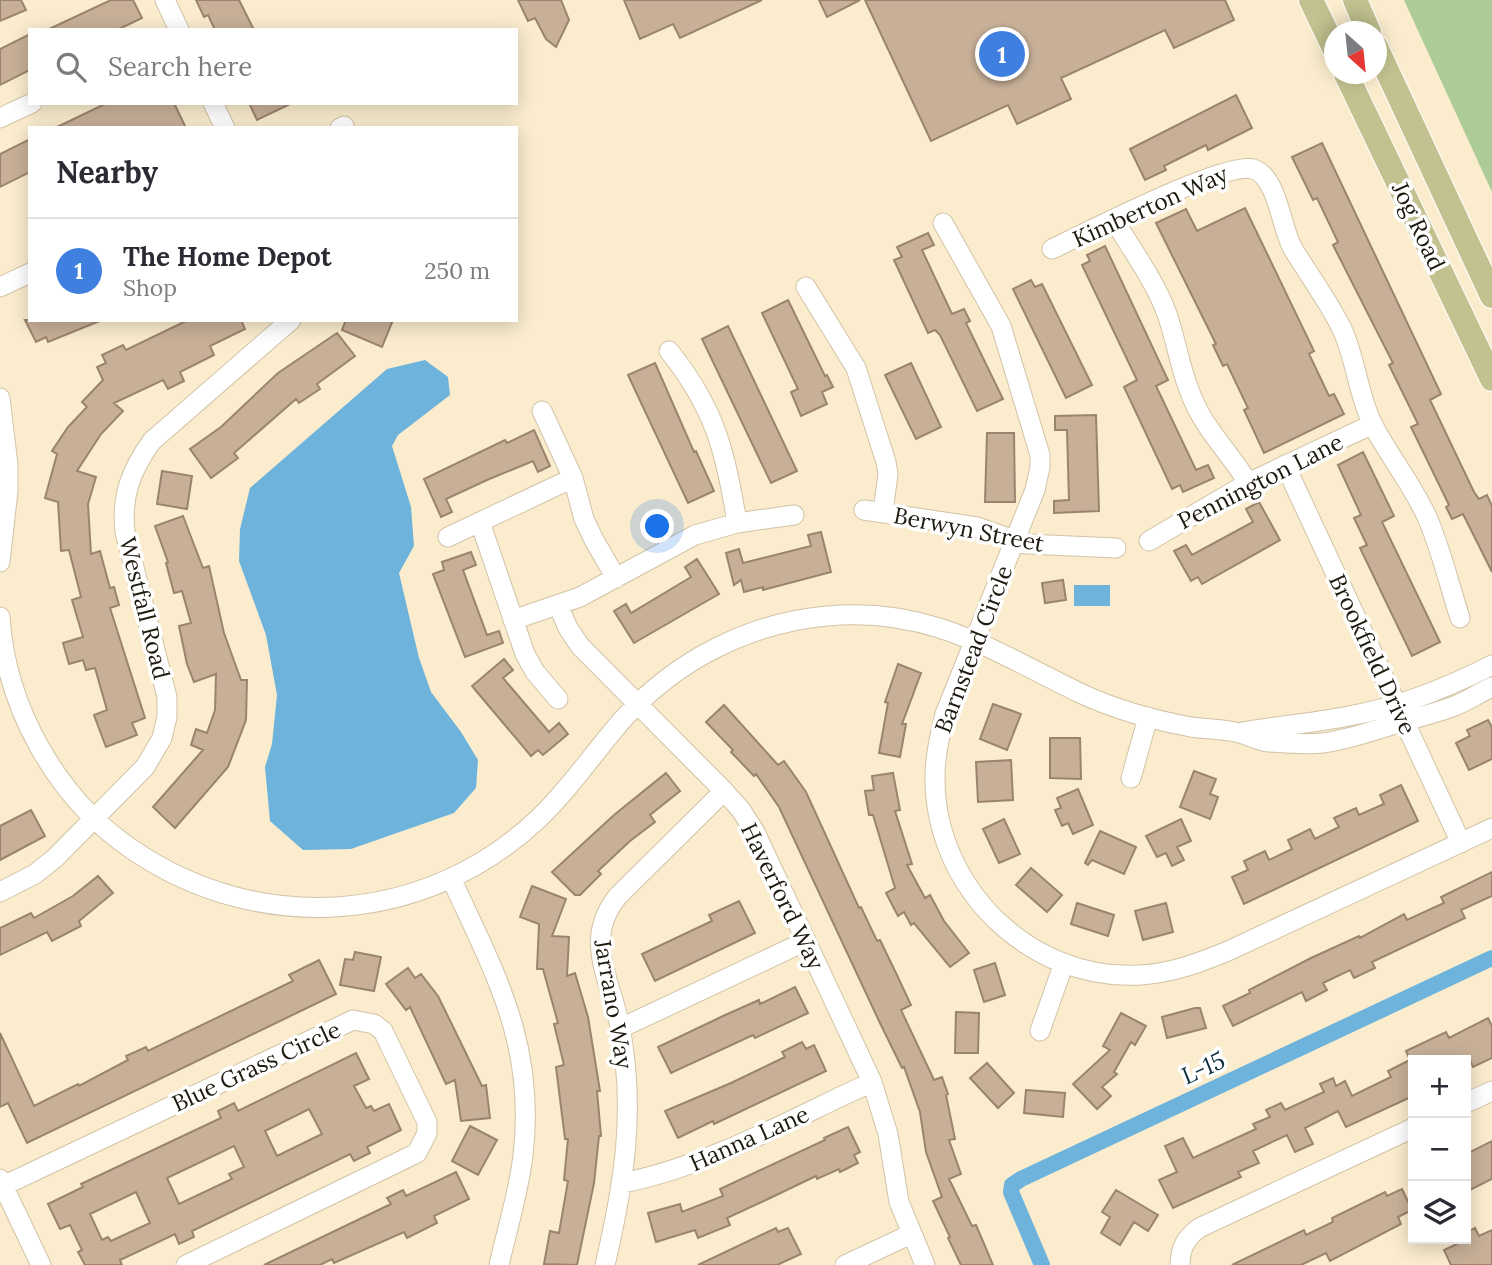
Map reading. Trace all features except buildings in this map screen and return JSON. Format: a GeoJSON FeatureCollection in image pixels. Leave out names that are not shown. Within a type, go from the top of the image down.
{"type":"FeatureCollection","features":[{"type":"Feature","properties":{"kind":"main road"},"geometry":{"type":"LineString","coordinates":[[1311,0],[1324,26]]}},
{"type":"Feature","properties":{"kind":"main road"},"geometry":{"type":"LineString","coordinates":[[1355,0],[1364,21]]}},
{"type":"Feature","properties":{"kind":"main road","name":"Jog Road"},"geometry":{"type":"LineString","coordinates":[[1387,69],[1492,296]]}},
{"type":"Feature","properties":{"kind":"main road","name":"Jog Road"},"geometry":{"type":"LineString","coordinates":[[1351,84],[1492,379]]}},
{"type":"Feature","properties":{"kind":"street"},"geometry":{"type":"LineString","coordinates":[[165,0],[178,28]]}},
{"type":"Feature","properties":{"kind":"street"},"geometry":{"type":"LineString","coordinates":[[0,118],[28,105]]}},
{"type":"Feature","properties":{"kind":"street"},"geometry":{"type":"LineString","coordinates":[[214,105],[224,126]]}},
{"type":"Feature","properties":{"kind":"street","name":"Kimberton Way"},"geometry":{"type":"LineString","coordinates":[[1052,249],[1212,175],[1246,167],[1266,176],[1272,186],[1291,244],[1340,326],[1373,424],[1426,514],[1460,618]]}},
{"type":"Feature","properties":{"kind":"street"},"geometry":{"type":"LineString","coordinates":[[1114,220],[1158,293],[1189,392],[1199,413],[1248,483]]}},
{"type":"Feature","properties":{"kind":"street","name":"Barnstead Circle"},"geometry":{"type":"LineString","coordinates":[[943,223],[1001,326],[1037,443],[1040,467],[1039,478],[945,714],[938,740],[934,780],[942,832],[957,869],[988,913],[1007,931],[1029,946],[1064,964],[1113,975],[1139,975],[1191,966],[1492,828]]}},
{"type":"Feature","properties":{"kind":"street"},"geometry":{"type":"LineString","coordinates":[[0,287],[28,274]]}},
{"type":"Feature","properties":{"kind":"street","name":"Berwyn Street"},"geometry":{"type":"LineString","coordinates":[[806,287],[850,358],[864,390],[886,462],[888,474],[873,511],[977,527],[1038,546],[1116,548]]}},
{"type":"Feature","properties":{"kind":"street","name":"Westfall Road"},"geometry":{"type":"LineString","coordinates":[[0,892],[45,867],[152,758],[162,738],[167,717],[165,685],[125,532],[125,495],[132,472],[137,461],[161,432],[289,322]]}},
{"type":"Feature","properties":{"kind":"street"},"geometry":{"type":"LineString","coordinates":[[669,351],[702,398],[716,430],[729,474],[737,523]]}},
{"type":"Feature","properties":{"kind":"street"},"geometry":{"type":"LineString","coordinates":[[0,398],[8,465],[0,562]]}},
{"type":"Feature","properties":{"kind":"street"},"geometry":{"type":"LineString","coordinates":[[542,411],[573,478],[584,519],[616,578]]}},
{"type":"Feature","properties":{"kind":"street","name":"Pennington Lane"},"geometry":{"type":"LineString","coordinates":[[1149,541],[1248,483],[1373,424]]}},
{"type":"Feature","properties":{"kind":"street","name":"Brookfield Drive"},"geometry":{"type":"LineString","coordinates":[[1285,465],[1461,842]]}},
{"type":"Feature","properties":{"kind":"street"},"geometry":{"type":"LineString","coordinates":[[448,537],[573,478]]}},
{"type":"Feature","properties":{"kind":"street"},"geometry":{"type":"LineString","coordinates":[[513,620],[580,597],[695,535],[737,523],[793,515]]}},
{"type":"Feature","properties":{"kind":"street"},"geometry":{"type":"LineString","coordinates":[[480,522],[525,653],[535,673],[558,699]]}},
{"type":"Feature","properties":{"kind":"street","name":"Haverford Way"},"geometry":{"type":"LineString","coordinates":[[558,605],[580,646],[724,791],[741,810],[755,832],[872,1082],[888,1134],[899,1202],[925,1265]]}},
{"type":"Feature","properties":{"kind":"street"},"geometry":{"type":"LineString","coordinates":[[0,617],[9,671],[20,707],[36,742],[56,774],[94,818],[130,848],[162,869],[220,893],[269,905],[307,908],[357,906],[394,898],[451,878],[505,847],[535,822],[562,794],[638,704],[678,670],[699,656],[756,631],[792,621],[866,615],[904,619],[940,627],[975,640],[1085,695],[1148,718],[1237,732],[1264,742],[1323,743],[1370,732],[1402,712],[1492,665]]}},
{"type":"Feature","properties":{"kind":"street"},"geometry":{"type":"LineString","coordinates":[[1402,712],[1455,706],[1492,687]]}},
{"type":"Feature","properties":{"kind":"street"},"geometry":{"type":"LineString","coordinates":[[1131,778],[1148,718]]}},
{"type":"Feature","properties":{"kind":"street","name":"Jarrano Way"},"geometry":{"type":"LineString","coordinates":[[605,1265],[623,1183],[629,1108],[621,1028],[599,947],[599,936],[605,914],[618,896],[724,791]]}},
{"type":"Feature","properties":{"kind":"street"},"geometry":{"type":"LineString","coordinates":[[451,878],[501,986],[514,1024],[523,1075],[526,1115],[523,1154],[499,1265]]}},
{"type":"Feature","properties":{"kind":"street"},"geometry":{"type":"LineString","coordinates":[[621,1028],[806,941]]}},
{"type":"Feature","properties":{"kind":"street"},"geometry":{"type":"LineString","coordinates":[[1040,1031],[1064,964]]}},
{"type":"Feature","properties":{"kind":"street","name":"Blue Grass Circle"},"geometry":{"type":"LineString","coordinates":[[2,1182],[353,1020],[374,1024],[383,1031],[427,1122],[427,1133],[417,1153],[186,1265]]}},
{"type":"Feature","properties":{"kind":"street","name":"Hanna Lane"},"geometry":{"type":"LineString","coordinates":[[623,1183],[680,1169],[872,1082]]}},
{"type":"Feature","properties":{"kind":"street"},"geometry":{"type":"LineString","coordinates":[[1471,1101],[1492,1091]]}},
{"type":"Feature","properties":{"kind":"street"},"geometry":{"type":"LineString","coordinates":[[1180,1265],[1183,1245],[1199,1228],[1408,1130]]}},
{"type":"Feature","properties":{"kind":"street"},"geometry":{"type":"LineString","coordinates":[[2,1182],[41,1265]]}},
{"type":"Feature","properties":{"kind":"street"},"geometry":{"type":"LineString","coordinates":[[845,1265],[911,1234]]}},
{"type":"Feature","properties":{"kind":"green space"},"geometry":{"type":"Polygon","coordinates":[[[1404,0],[1492,0],[1492,192],[1404,0]]]}},
{"type":"Feature","properties":{"kind":"water"},"geometry":{"type":"Polygon","coordinates":[[[425,360],[448,377],[450,395],[398,435],[392,446],[411,507],[414,546],[399,573],[419,658],[431,692],[478,760],[476,788],[454,813],[351,849],[303,850],[270,821],[265,767],[272,744],[277,695],[266,635],[239,561],[240,529],[250,488],[387,369],[425,360]]]}},
{"type":"Feature","properties":{"kind":"water"},"geometry":{"type":"Polygon","coordinates":[[[1074,585],[1110,585],[1110,606],[1074,606],[1074,585]]]}},
{"type":"Feature","properties":{"kind":"waterway","name":"L-15"},"geometry":{"type":"LineString","coordinates":[[1042,1265],[1011,1192],[1012,1185],[1492,958]]}},
{"type":"Feature","properties":{"kind":"place","name":"The Home Depot"},"geometry":{"type":"Point","coordinates":[1002,54]}}]}
